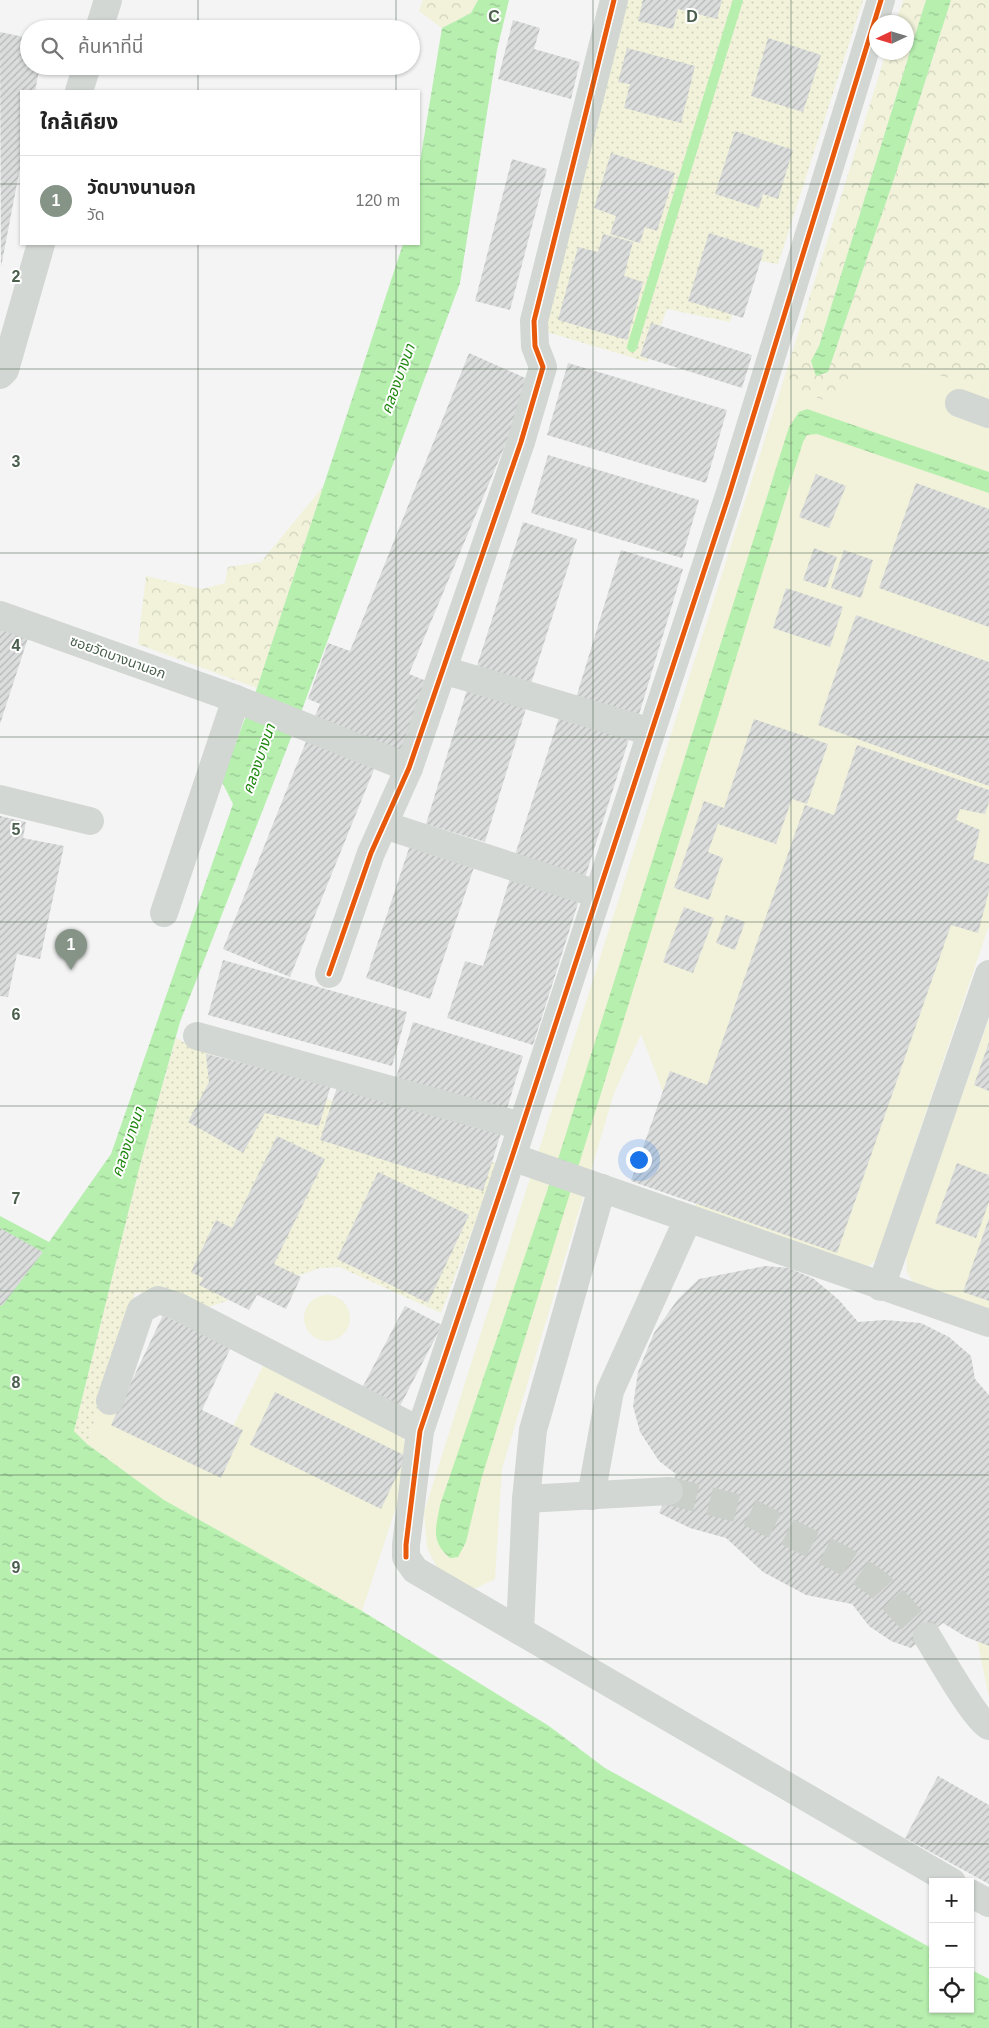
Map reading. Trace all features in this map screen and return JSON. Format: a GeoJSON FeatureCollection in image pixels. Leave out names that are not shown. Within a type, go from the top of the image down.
{"type":"FeatureCollection","features":[{"type":"Feature","properties":{"kind":"street"},"geometry":{"type":"LineString","coordinates":[[101,20],[108,0]]}},
{"type":"Feature","properties":{"kind":"street"},"geometry":{"type":"LineString","coordinates":[[329,974],[371,853],[409,768],[521,442],[543,367],[534,346],[534,321],[614,0]]}},
{"type":"Feature","properties":{"kind":"street"},"geometry":{"type":"LineString","coordinates":[[881,0],[729,495],[420,1431],[406,1556],[415,1570],[945,1878]]}},
{"type":"Feature","properties":{"kind":"street"},"geometry":{"type":"LineString","coordinates":[[79,90],[84,75]]}},
{"type":"Feature","properties":{"kind":"street"},"geometry":{"type":"LineString","coordinates":[[0,375],[6,370],[41,245]]}},
{"type":"Feature","properties":{"kind":"street"},"geometry":{"type":"LineString","coordinates":[[959,403],[989,414]]}},
{"type":"Feature","properties":{"kind":"street","name":"ซอยวัดบางนานอก"},"geometry":{"type":"LineString","coordinates":[[0,615],[241,701],[409,768]]}},
{"type":"Feature","properties":{"kind":"street"},"geometry":{"type":"LineString","coordinates":[[443,670],[651,732]]}},
{"type":"Feature","properties":{"kind":"street"},"geometry":{"type":"LineString","coordinates":[[164,913],[241,701]]}},
{"type":"Feature","properties":{"kind":"street"},"geometry":{"type":"LineString","coordinates":[[0,799],[90,821]]}},
{"type":"Feature","properties":{"kind":"street"},"geometry":{"type":"LineString","coordinates":[[384,824],[597,894]]}},
{"type":"Feature","properties":{"kind":"street"},"geometry":{"type":"LineString","coordinates":[[881,1287],[989,974]]}},
{"type":"Feature","properties":{"kind":"street"},"geometry":{"type":"LineString","coordinates":[[198,1036],[521,1126]]}},
{"type":"Feature","properties":{"kind":"street"},"geometry":{"type":"LineString","coordinates":[[512,1156],[989,1324]]}},
{"type":"Feature","properties":{"kind":"street"},"geometry":{"type":"LineString","coordinates":[[520,1631],[526,1499],[533,1430],[591,1184]]}},
{"type":"Feature","properties":{"kind":"street"},"geometry":{"type":"LineString","coordinates":[[591,1496],[610,1390],[688,1219]]}},
{"type":"Feature","properties":{"kind":"street"},"geometry":{"type":"LineString","coordinates":[[110,1401],[141,1310],[158,1300],[176,1306],[420,1431]]}},
{"type":"Feature","properties":{"kind":"street"},"geometry":{"type":"LineString","coordinates":[[526,1499],[668,1491]]}},
{"type":"Feature","properties":{"kind":"street"},"geometry":{"type":"LineString","coordinates":[[927,1636],[969,1703],[984,1724],[989,1726]]}},
{"type":"Feature","properties":{"kind":"street"},"geometry":{"type":"LineString","coordinates":[[974,1894],[989,1903]]}},
{"type":"Feature","properties":{"kind":"green space"},"geometry":{"type":"Polygon","coordinates":[[[423,0],[478,0],[471,13],[442,28],[419,11],[423,0]]]}},
{"type":"Feature","properties":{"kind":"green space"},"geometry":{"type":"Polygon","coordinates":[[[628,0],[863,0],[778,264],[750,259],[730,322],[667,309],[647,362],[544,331],[628,0]]]}},
{"type":"Feature","properties":{"kind":"green space"},"geometry":{"type":"Polygon","coordinates":[[[903,0],[926,0],[914,39],[914,15],[898,15],[903,0]]]}},
{"type":"Feature","properties":{"kind":"green space"},"geometry":{"type":"Polygon","coordinates":[[[951,0],[989,0],[989,387],[875,361],[829,402],[782,385],[884,60],[907,60],[819,346],[812,361],[816,376],[828,372],[897,170],[951,0]]]}},
{"type":"Feature","properties":{"kind":"green space"},"geometry":{"type":"Polygon","coordinates":[[[875,361],[989,387],[989,925],[876,1260],[863,1270],[696,1207],[694,1173],[641,1034],[614,1093],[502,1469],[495,1579],[472,1590],[442,1577],[427,1548],[424,1512],[782,385],[829,402],[875,361]]]}},
{"type":"Feature","properties":{"kind":"green space"},"geometry":{"type":"Polygon","coordinates":[[[323,487],[257,688],[138,644],[146,576],[202,589],[225,583],[228,567],[261,562],[323,487]]]}},
{"type":"Feature","properties":{"kind":"green space"},"geometry":{"type":"Polygon","coordinates":[[[989,1019],[989,1313],[914,1283],[907,1272],[906,1253],[989,1019]]]}},
{"type":"Feature","properties":{"kind":"green space"},"geometry":{"type":"Polygon","coordinates":[[[176,1038],[198,1050],[497,1164],[441,1313],[339,1267],[320,1268],[209,1307],[160,1291],[135,1293],[87,1444],[74,1431],[140,1165],[176,1038]]]}},
{"type":"Feature","properties":{"kind":"green space"},"geometry":{"type":"Polygon","coordinates":[[[332,1295],[336,1296],[346,1305],[349,1309],[349,1327],[340,1337],[332,1341],[322,1341],[314,1337],[305,1327],[304,1313],[308,1305],[318,1296],[332,1295]]]}},
{"type":"Feature","properties":{"kind":"green space"},"geometry":{"type":"Polygon","coordinates":[[[265,1362],[399,1430],[408,1448],[397,1504],[362,1611],[164,1500],[87,1444],[99,1407],[216,1461],[265,1362]]]}},
{"type":"Feature","properties":{"kind":"green space"},"geometry":{"type":"Polygon","coordinates":[[[989,1567],[989,1698],[973,1619],[989,1567]]]}},
{"type":"Feature","properties":{"kind":"water","name":"คลองบางนา"},"geometry":{"type":"Polygon","coordinates":[[[478,0],[509,0],[497,50],[460,283],[303,707],[180,1022],[140,1165],[74,1431],[87,1444],[164,1500],[362,1611],[549,1726],[605,1768],[929,1947],[929,2013],[974,2013],[974,1971],[989,1979],[989,2028],[0,2028],[0,1216],[49,1242],[111,1154],[233,804],[221,780],[257,688],[403,245],[420,245],[420,162],[442,28],[471,13],[478,0]]]}},
{"type":"Feature","properties":{"kind":"water"},"geometry":{"type":"Polygon","coordinates":[[[926,0],[951,0],[897,170],[828,372],[816,376],[811,361],[819,346],[907,60],[914,60],[914,39],[926,0]]]}},
{"type":"Feature","properties":{"kind":"water"},"geometry":{"type":"Polygon","coordinates":[[[807,409],[989,472],[989,493],[817,434],[807,435],[803,442],[481,1480],[466,1542],[458,1557],[450,1558],[439,1546],[437,1540],[436,1527],[440,1505],[559,1156],[789,427],[799,412],[807,409]]]}},
{"type":"Feature","properties":{"kind":"building"},"geometry":{"type":"Polygon","coordinates":[[[643,0],[722,0],[717,19],[678,9],[673,29],[638,21],[643,0]]]}},
{"type":"Feature","properties":{"kind":"building"},"geometry":{"type":"Polygon","coordinates":[[[513,20],[540,28],[534,49],[580,62],[571,99],[498,79],[513,20]]]}},
{"type":"Feature","properties":{"kind":"building"},"geometry":{"type":"Polygon","coordinates":[[[0,32],[20,36],[20,75],[38,75],[35,90],[20,90],[20,168],[1,267],[0,32]]]}},
{"type":"Feature","properties":{"kind":"building"},"geometry":{"type":"Polygon","coordinates":[[[768,38],[821,55],[803,112],[751,96],[768,38]]]}},
{"type":"Feature","properties":{"kind":"building"},"geometry":{"type":"Polygon","coordinates":[[[627,48],[695,66],[681,123],[624,108],[630,84],[618,82],[627,48]]]}},
{"type":"Feature","properties":{"kind":"building"},"geometry":{"type":"Polygon","coordinates":[[[735,131],[793,150],[778,199],[763,194],[759,208],[715,194],[735,131]]]}},
{"type":"Feature","properties":{"kind":"building"},"geometry":{"type":"Polygon","coordinates":[[[611,153],[675,173],[657,231],[645,227],[640,243],[610,234],[616,216],[594,208],[611,153]]]}},
{"type":"Feature","properties":{"kind":"building"},"geometry":{"type":"Polygon","coordinates":[[[512,159],[547,169],[510,310],[475,301],[512,159]]]}},
{"type":"Feature","properties":{"kind":"building"},"geometry":{"type":"Polygon","coordinates":[[[709,233],[764,250],[743,318],[688,301],[709,233]]]}},
{"type":"Feature","properties":{"kind":"building"},"geometry":{"type":"Polygon","coordinates":[[[603,234],[633,242],[624,276],[643,282],[627,340],[558,320],[578,247],[598,252],[603,234]]]}},
{"type":"Feature","properties":{"kind":"building"},"geometry":{"type":"Polygon","coordinates":[[[651,323],[752,355],[742,388],[640,356],[651,323]]]}},
{"type":"Feature","properties":{"kind":"building"},"geometry":{"type":"Polygon","coordinates":[[[469,353],[532,381],[409,674],[434,684],[407,759],[312,723],[320,704],[308,699],[328,643],[350,651],[469,353]]]}},
{"type":"Feature","properties":{"kind":"building"},"geometry":{"type":"Polygon","coordinates":[[[568,363],[727,410],[706,483],[547,435],[568,363]]]}},
{"type":"Feature","properties":{"kind":"building"},"geometry":{"type":"Polygon","coordinates":[[[548,455],[699,500],[682,558],[531,513],[548,455]]]}},
{"type":"Feature","properties":{"kind":"building"},"geometry":{"type":"Polygon","coordinates":[[[816,474],[846,486],[829,528],[799,517],[816,474]]]}},
{"type":"Feature","properties":{"kind":"building"},"geometry":{"type":"Polygon","coordinates":[[[916,483],[989,509],[989,627],[879,588],[916,483]]]}},
{"type":"Feature","properties":{"kind":"building"},"geometry":{"type":"Polygon","coordinates":[[[523,522],[577,539],[530,687],[476,669],[523,522]]]}},
{"type":"Feature","properties":{"kind":"building"},"geometry":{"type":"Polygon","coordinates":[[[814,548],[837,557],[826,588],[803,580],[814,548]]]}},
{"type":"Feature","properties":{"kind":"building"},"geometry":{"type":"Polygon","coordinates":[[[621,550],[683,569],[638,718],[576,698],[621,550]]]}},
{"type":"Feature","properties":{"kind":"building"},"geometry":{"type":"Polygon","coordinates":[[[844,550],[873,560],[861,598],[831,588],[844,550]]]}},
{"type":"Feature","properties":{"kind":"building"},"geometry":{"type":"Polygon","coordinates":[[[786,588],[843,607],[830,647],[773,628],[786,588]]]}},
{"type":"Feature","properties":{"kind":"building"},"geometry":{"type":"Polygon","coordinates":[[[856,615],[989,662],[989,786],[818,725],[856,615]]]}},
{"type":"Feature","properties":{"kind":"building"},"geometry":{"type":"Polygon","coordinates":[[[0,629],[28,638],[0,724],[0,629]]]}},
{"type":"Feature","properties":{"kind":"building"},"geometry":{"type":"Polygon","coordinates":[[[469,683],[528,702],[485,842],[426,824],[469,683]]]}},
{"type":"Feature","properties":{"kind":"building"},"geometry":{"type":"Polygon","coordinates":[[[560,714],[630,736],[584,881],[514,858],[560,714]]]}},
{"type":"Feature","properties":{"kind":"building"},"geometry":{"type":"Polygon","coordinates":[[[754,719],[828,744],[807,804],[792,799],[776,844],[718,824],[708,852],[723,858],[709,900],[674,888],[704,801],[724,808],[754,719]]]}},
{"type":"Feature","properties":{"kind":"building"},"geometry":{"type":"Polygon","coordinates":[[[307,739],[375,767],[290,977],[223,949],[307,739]]]}},
{"type":"Feature","properties":{"kind":"building"},"geometry":{"type":"Polygon","coordinates":[[[857,745],[989,790],[989,802],[985,814],[960,809],[956,820],[980,830],[973,859],[989,864],[989,891],[978,933],[951,925],[837,1253],[631,1181],[670,1071],[707,1085],[805,805],[834,815],[857,745]]]}},
{"type":"Feature","properties":{"kind":"building"},"geometry":{"type":"Polygon","coordinates":[[[0,816],[26,822],[23,838],[64,846],[40,959],[17,954],[8,997],[0,996],[0,816]]]}},
{"type":"Feature","properties":{"kind":"building"},"geometry":{"type":"Polygon","coordinates":[[[410,845],[474,867],[430,999],[366,978],[410,845]]]}},
{"type":"Feature","properties":{"kind":"building"},"geometry":{"type":"Polygon","coordinates":[[[511,875],[580,897],[533,1045],[447,1018],[465,961],[483,966],[511,875]]]}},
{"type":"Feature","properties":{"kind":"building"},"geometry":{"type":"Polygon","coordinates":[[[684,907],[714,918],[693,973],[663,962],[684,907]]]}},
{"type":"Feature","properties":{"kind":"building"},"geometry":{"type":"Polygon","coordinates":[[[726,915],[745,922],[735,950],[716,943],[726,915]]]}},
{"type":"Feature","properties":{"kind":"building"},"geometry":{"type":"Polygon","coordinates":[[[223,960],[407,1012],[392,1066],[208,1015],[223,960]]]}},
{"type":"Feature","properties":{"kind":"building"},"geometry":{"type":"Polygon","coordinates":[[[413,1022],[523,1056],[505,1115],[395,1081],[413,1022]]]}},
{"type":"Feature","properties":{"kind":"building"},"geometry":{"type":"Polygon","coordinates":[[[989,1042],[989,1091],[974,1085],[989,1042]]]}},
{"type":"Feature","properties":{"kind":"building"},"geometry":{"type":"Polygon","coordinates":[[[206,1054],[331,1085],[319,1126],[265,1113],[243,1153],[188,1122],[209,1082],[206,1054]]]}},
{"type":"Feature","properties":{"kind":"building"},"geometry":{"type":"Polygon","coordinates":[[[339,1081],[501,1133],[483,1191],[320,1140],[339,1081]]]}},
{"type":"Feature","properties":{"kind":"building"},"geometry":{"type":"Polygon","coordinates":[[[277,1136],[325,1159],[274,1264],[301,1277],[286,1309],[257,1295],[249,1310],[199,1285],[203,1278],[191,1272],[216,1220],[232,1228],[277,1136]]]}},
{"type":"Feature","properties":{"kind":"building"},"geometry":{"type":"Polygon","coordinates":[[[957,1163],[989,1175],[989,1202],[976,1238],[935,1223],[957,1163]]]}},
{"type":"Feature","properties":{"kind":"building"},"geometry":{"type":"Polygon","coordinates":[[[378,1172],[469,1215],[428,1303],[337,1259],[378,1172]]]}},
{"type":"Feature","properties":{"kind":"building"},"geometry":{"type":"Polygon","coordinates":[[[989,1218],[989,1301],[963,1292],[989,1218]]]}},
{"type":"Feature","properties":{"kind":"building"},"geometry":{"type":"Polygon","coordinates":[[[0,1228],[43,1252],[2,1306],[0,1305],[0,1228]]]}},
{"type":"Feature","properties":{"kind":"building"},"geometry":{"type":"Polygon","coordinates":[[[765,1266],[789,1268],[814,1279],[839,1300],[858,1322],[885,1320],[921,1323],[949,1337],[971,1356],[975,1379],[989,1395],[989,1646],[966,1637],[943,1623],[911,1648],[891,1641],[869,1626],[852,1604],[806,1595],[763,1572],[726,1538],[690,1528],[659,1513],[676,1474],[659,1461],[640,1432],[633,1406],[638,1372],[654,1333],[678,1299],[699,1279],[765,1266]]]}},
{"type":"Feature","properties":{"kind":"building"},"geometry":{"type":"Polygon","coordinates":[[[405,1306],[442,1325],[399,1408],[362,1388],[405,1306]]]}},
{"type":"Feature","properties":{"kind":"building"},"geometry":{"type":"Polygon","coordinates":[[[163,1315],[231,1347],[202,1410],[243,1430],[221,1478],[111,1425],[163,1315]]]}},
{"type":"Feature","properties":{"kind":"building"},"geometry":{"type":"Polygon","coordinates":[[[275,1392],[406,1456],[381,1509],[250,1445],[275,1392]]]}},
{"type":"Feature","properties":{"kind":"building"},"geometry":{"type":"Polygon","coordinates":[[[938,1776],[989,1805],[989,1884],[905,1838],[938,1776]]]}},
{"type":"Feature","properties":{"kind":"waterway"},"geometry":{"type":"LineString","coordinates":[[632,347],[738,0]]}},
{"type":"Feature","properties":{"kind":"tunnel"},"geometry":{"type":"LineString","coordinates":[[669,1491],[745,1510],[843,1560],[879,1585],[927,1636]]}},
{"type":"Feature","properties":{"kind":"cycle path"},"geometry":{"type":"LineString","coordinates":[[329,974],[371,853],[409,768],[521,442],[543,367],[535,346],[534,321],[614,0]]}},
{"type":"Feature","properties":{"kind":"cycle path"},"geometry":{"type":"LineString","coordinates":[[406,1557],[420,1431],[729,495],[881,0]]}},
{"type":"Feature","properties":{"kind":"place","name":"วัดบางนานอก"},"geometry":{"type":"Point","coordinates":[71,970]}}]}
